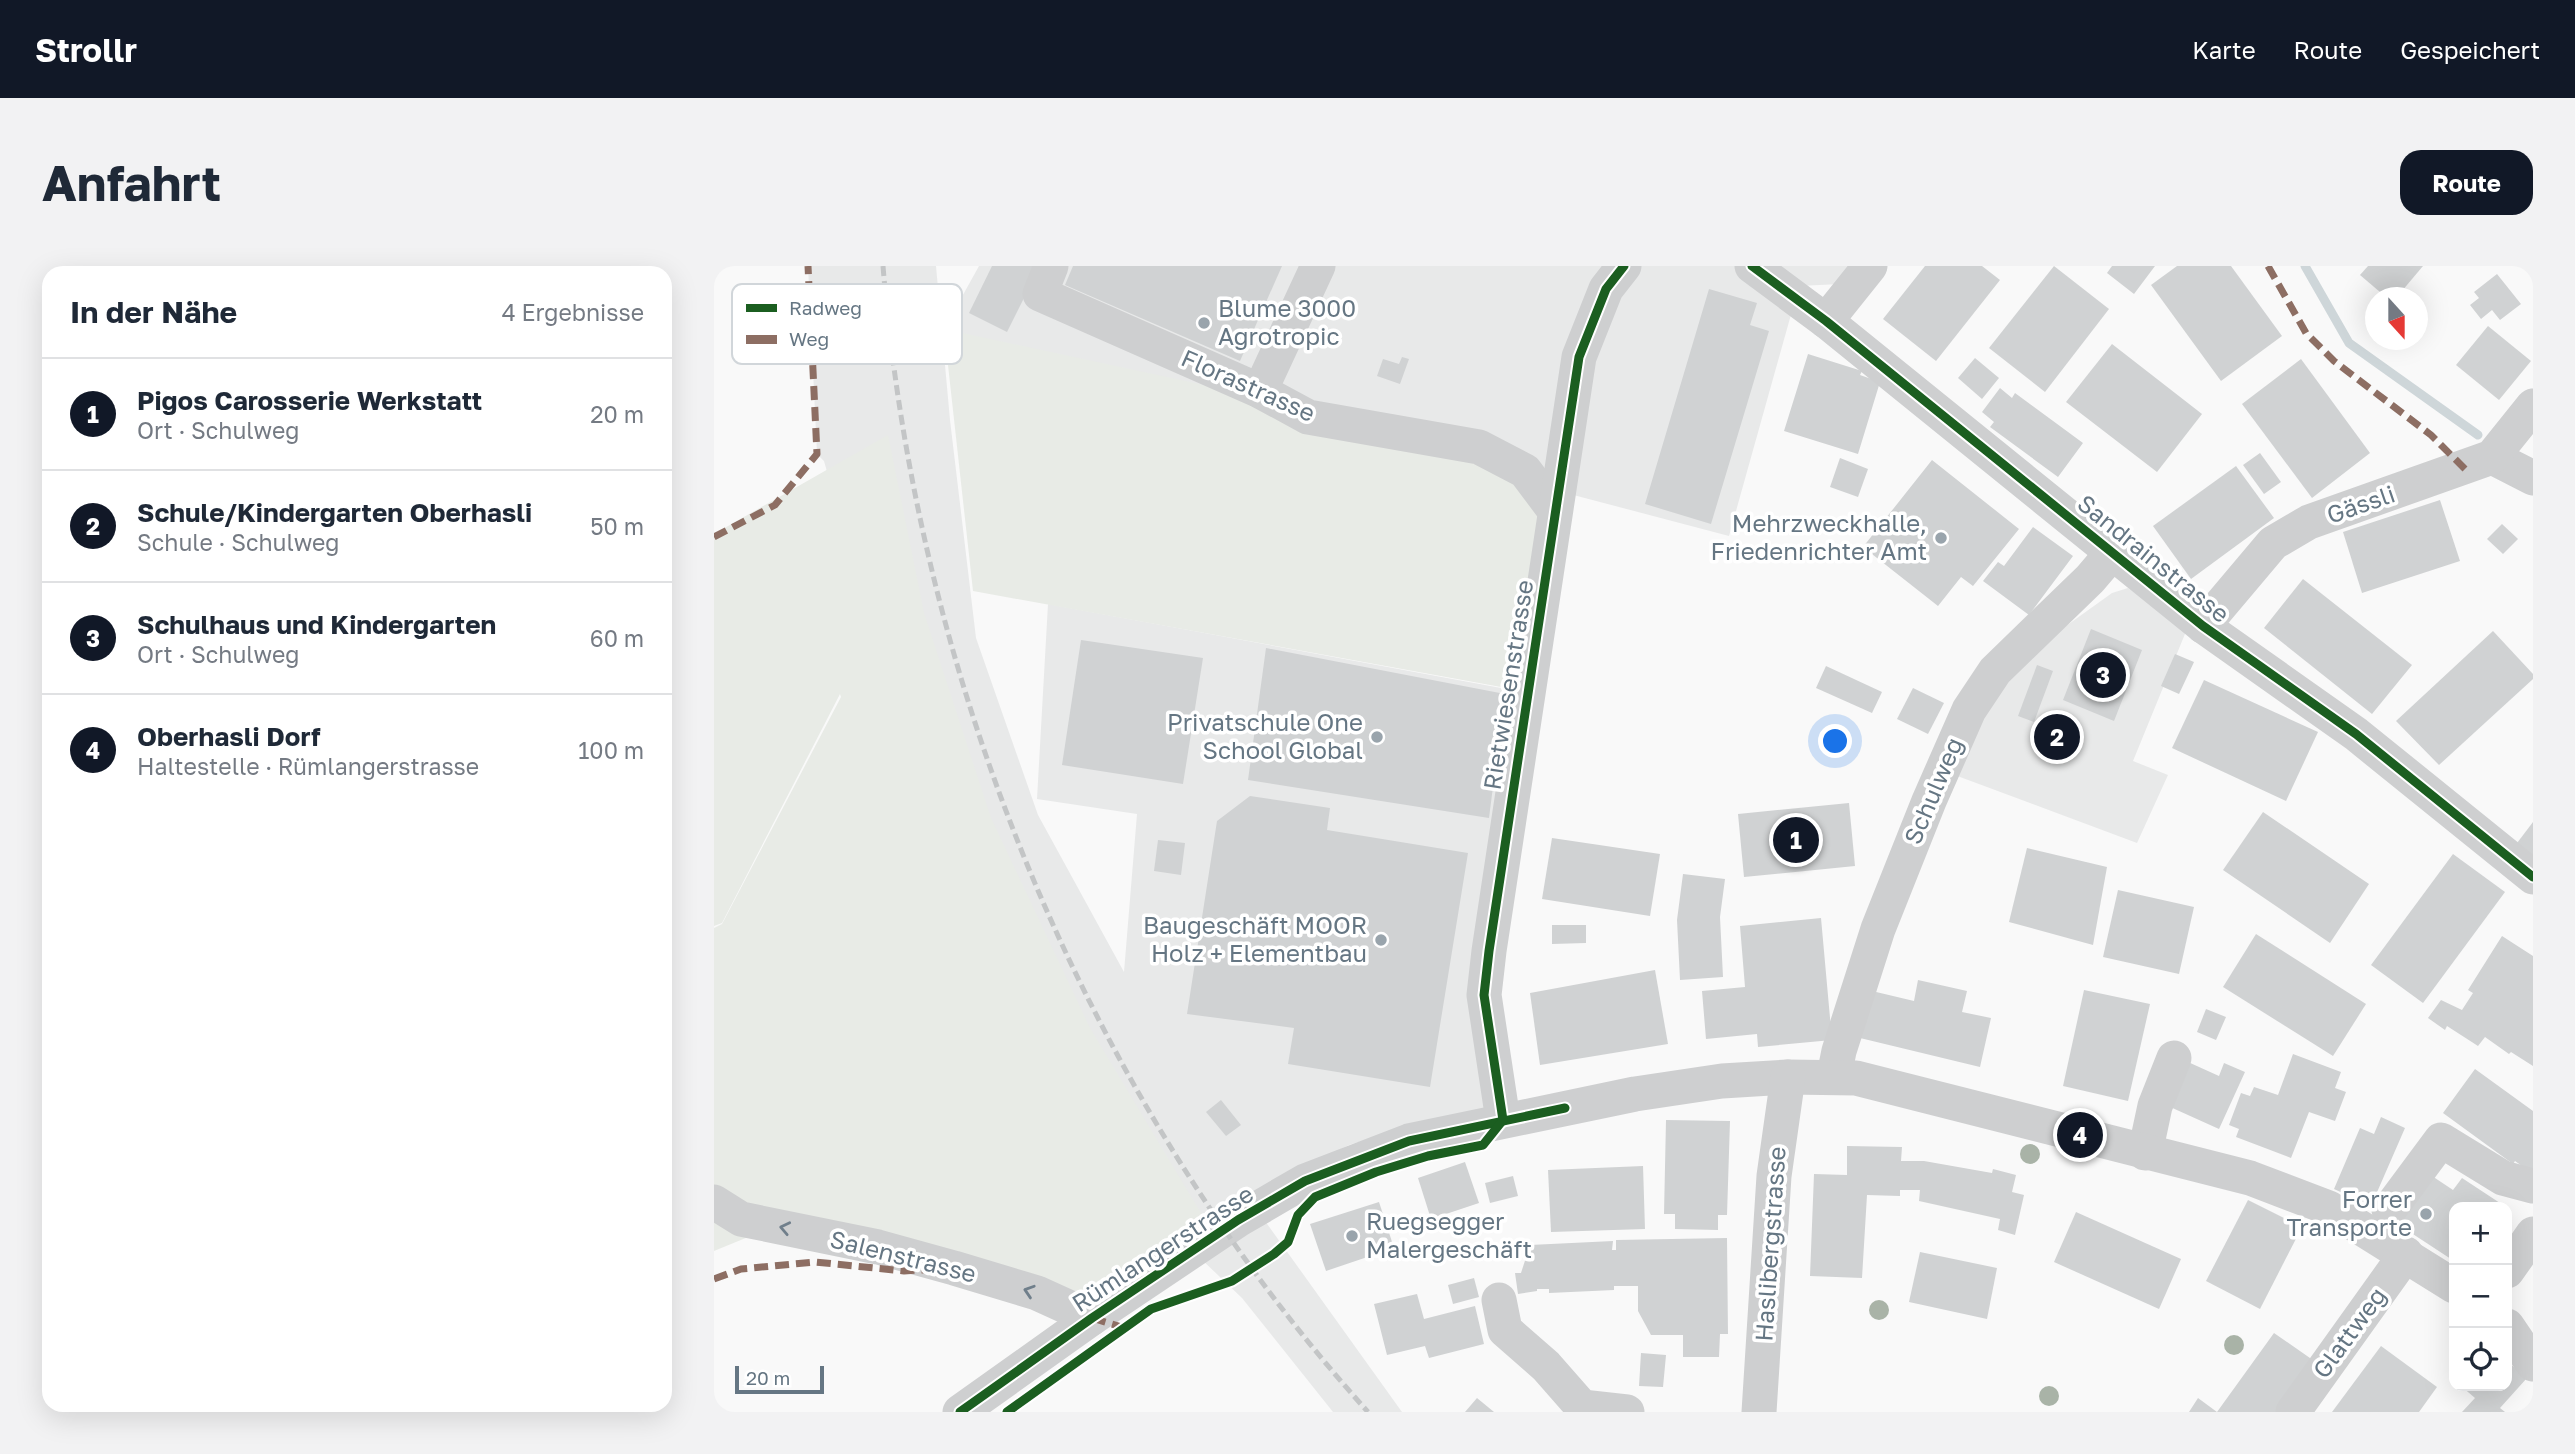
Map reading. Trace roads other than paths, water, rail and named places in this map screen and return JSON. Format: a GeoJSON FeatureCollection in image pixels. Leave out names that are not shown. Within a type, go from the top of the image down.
{"type":"FeatureCollection","features":[{"type":"Feature","properties":{"kind":"street","name":"Florastrasse"},"geometry":{"type":"LineString","coordinates":[[1051,266],[1040,294],[1260,391],[1308,417],[1479,447],[1525,471],[1555,511]]}},
{"type":"Feature","properties":{"kind":"street"},"geometry":{"type":"LineString","coordinates":[[1260,391],[1318,266]]}},
{"type":"Feature","properties":{"kind":"street","name":"Rietwiesenstrasse"},"geometry":{"type":"LineString","coordinates":[[1503,1120],[1485,995],[1496,898],[1579,357],[1606,289],[1624,266]]}},
{"type":"Feature","properties":{"kind":"street","name":"Sandrainstrasse"},"geometry":{"type":"LineString","coordinates":[[1752,266],[1826,321],[2203,626],[2356,734],[2533,877]]}},
{"type":"Feature","properties":{"kind":"street"},"geometry":{"type":"LineString","coordinates":[[1826,321],[1870,266]]}},
{"type":"Feature","properties":{"kind":"street"},"geometry":{"type":"LineString","coordinates":[[2533,407],[2492,457],[2533,478]]}},
{"type":"Feature","properties":{"kind":"street","name":"Gässli"},"geometry":{"type":"LineString","coordinates":[[2203,626],[2273,542],[2309,522],[2492,457]]}},
{"type":"Feature","properties":{"kind":"street","name":"Schulweg"},"geometry":{"type":"LineString","coordinates":[[1834,1076],[1839,1051],[1878,929],[1928,801],[1969,710],[1995,671],[2090,579],[2113,552]]}},
{"type":"Feature","properties":{"kind":"street"},"geometry":{"type":"LineString","coordinates":[[2145,1153],[2155,1106],[2174,1058]]}},
{"type":"Feature","properties":{"kind":"street","name":"Rümlangerstrasse"},"geometry":{"type":"LineString","coordinates":[[960,1412],[1091,1318],[1238,1220],[1305,1181],[1409,1141],[1503,1120],[1722,1081],[1788,1077],[1856,1078],[2250,1178],[2329,1208],[2449,1283]]}},
{"type":"Feature","properties":{"kind":"street","name":"Haslibergstrasse"},"geometry":{"type":"LineString","coordinates":[[1759,1412],[1774,1176],[1788,1077]]}},
{"type":"Feature","properties":{"kind":"street"},"geometry":{"type":"LineString","coordinates":[[2389,1210],[2441,1140],[2503,1178],[2533,1186]]}},
{"type":"Feature","properties":{"kind":"street","name":"Salenstrasse"},"geometry":{"type":"LineString","coordinates":[[714,1202],[741,1219],[878,1247],[954,1268],[1037,1293],[1091,1318]]}},
{"type":"Feature","properties":{"kind":"street"},"geometry":{"type":"LineString","coordinates":[[2511,1265],[2533,1234]]}},
{"type":"Feature","properties":{"kind":"street","name":"Glattweg"},"geometry":{"type":"LineString","coordinates":[[2293,1412],[2406,1254]]}},
{"type":"Feature","properties":{"kind":"street"},"geometry":{"type":"LineString","coordinates":[[1499,1300],[1505,1330],[1546,1366],[1582,1407],[1627,1412]]}},
{"type":"Feature","properties":{"kind":"street"},"geometry":{"type":"LineString","coordinates":[[2508,1328],[2533,1364]]}},
{"type":"Feature","properties":{"kind":"waterway"},"geometry":{"type":"LineString","coordinates":[[2305,266],[2349,343],[2478,435]]}},
{"type":"Feature","properties":{"kind":"railway"},"geometry":{"type":"LineString","coordinates":[[883,266],[885,284]]}},
{"type":"Feature","properties":{"kind":"railway"},"geometry":{"type":"LineString","coordinates":[[895,364],[902,422],[934,577],[977,730],[1033,878],[1100,1022],[1178,1160],[1268,1290],[1368,1412]]}},
{"type":"Feature","properties":{"kind":"place","name":"Blume 3000 Agrotropic"},"geometry":{"type":"Point","coordinates":[1204,323]}},
{"type":"Feature","properties":{"kind":"place","name":"Mehrzweckhalle, Friedenrichter Amt"},"geometry":{"type":"Point","coordinates":[1941,538]}},
{"type":"Feature","properties":{"kind":"place","name":"Schulhaus und Kindergarten"},"geometry":{"type":"Point","coordinates":[2103,675]}},
{"type":"Feature","properties":{"kind":"place","name":"Privatschule One School Global"},"geometry":{"type":"Point","coordinates":[1377,737]}},
{"type":"Feature","properties":{"kind":"place","name":"Schule/Kindergarten Oberhasli"},"geometry":{"type":"Point","coordinates":[2057,737]}},
{"type":"Feature","properties":{"kind":"place","name":"Pigos Carosserie Werkstatt"},"geometry":{"type":"Point","coordinates":[1796,840]}},
{"type":"Feature","properties":{"kind":"place","name":"Baugeschäft MOOR Holz + Elementbau"},"geometry":{"type":"Point","coordinates":[1381,940]}},
{"type":"Feature","properties":{"kind":"place","name":"Oberhasli Dorf"},"geometry":{"type":"Point","coordinates":[2080,1135]}},
{"type":"Feature","properties":{"kind":"place","name":"Forrer Transporte"},"geometry":{"type":"Point","coordinates":[2426,1214]}},
{"type":"Feature","properties":{"kind":"place","name":"Ruegsegger Malergeschäft"},"geometry":{"type":"Point","coordinates":[1352,1236]}}]}
